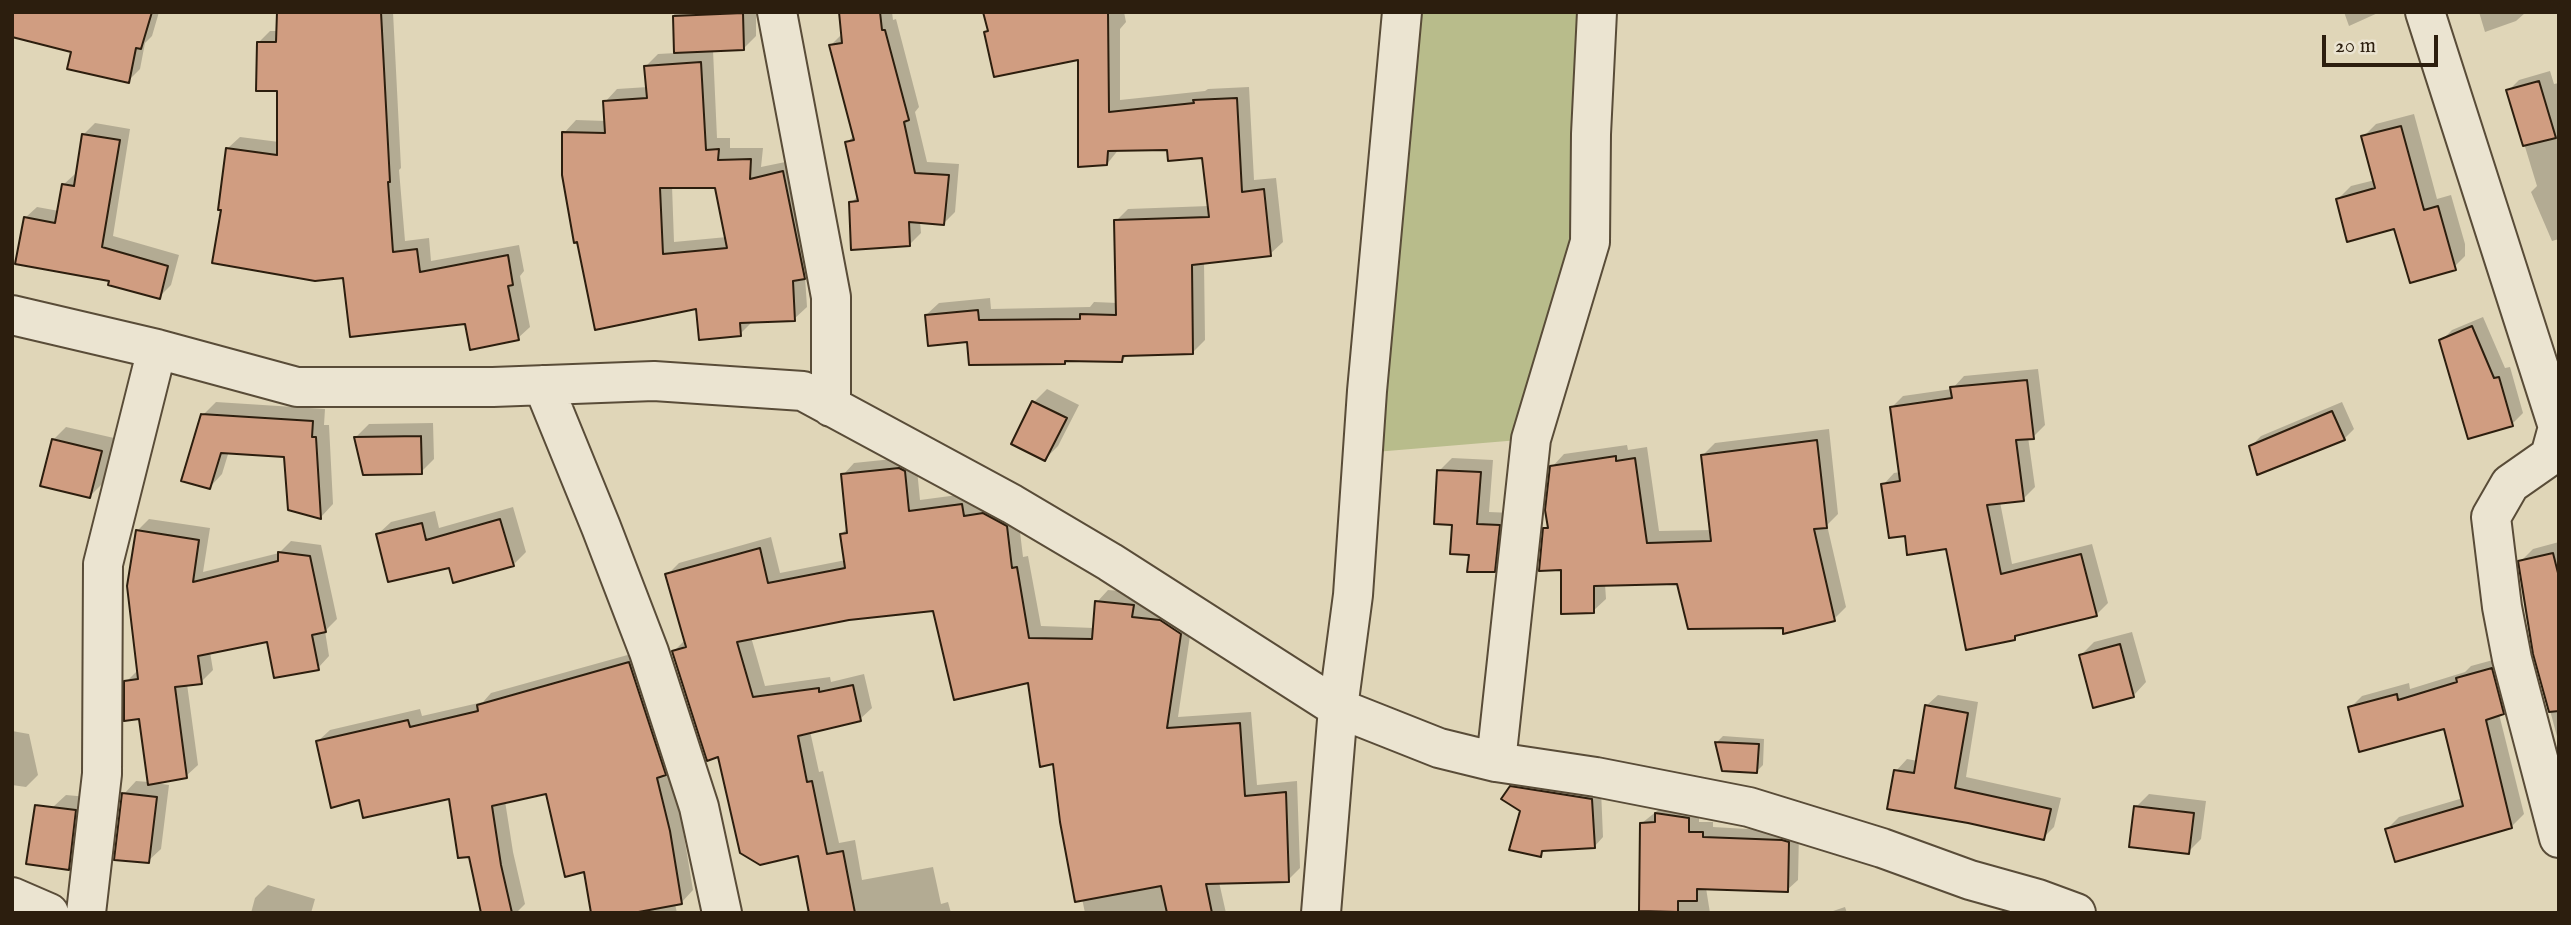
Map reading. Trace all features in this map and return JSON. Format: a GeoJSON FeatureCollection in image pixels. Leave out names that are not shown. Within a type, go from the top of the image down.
{"type":"FeatureCollection","features":[{"type":"Feature","properties":{"kind":"street"},"geometry":{"type":"LineString","coordinates":[[777,12],[831,297],[831,407]]}},
{"type":"Feature","properties":{"kind":"street"},"geometry":{"type":"LineString","coordinates":[[1321,913],[1338,708],[1353,595],[1367,391],[1402,12]]}},
{"type":"Feature","properties":{"kind":"street"},"geometry":{"type":"LineString","coordinates":[[1496,762],[1531,439],[1590,242],[1591,134],[1597,12]]}},
{"type":"Feature","properties":{"kind":"street"},"geometry":{"type":"LineString","coordinates":[[2425,12],[2558,427],[2550,456],[2510,484],[2491,517],[2502,607],[2512,659],[2559,838]]}},
{"type":"Feature","properties":{"kind":"street"},"geometry":{"type":"LineString","coordinates":[[12,315],[157,349],[297,387],[543,385],[654,380],[803,391],[1012,504],[1099,555],[1338,708],[1439,748],[1496,762],[1596,777],[1749,807],[2076,913]]}},
{"type":"Feature","properties":{"kind":"street"},"geometry":{"type":"LineString","coordinates":[[86,913],[102,774],[103,564],[157,349]]}},
{"type":"Feature","properties":{"kind":"street"},"geometry":{"type":"LineString","coordinates":[[543,385],[649,652],[699,807],[722,913]]}},
{"type":"Feature","properties":{"kind":"street"},"geometry":{"type":"LineString","coordinates":[[12,897],[49,913]]}},
{"type":"Feature","properties":{"kind":"green space"},"geometry":{"type":"Polygon","coordinates":[[[1402,12],[1597,12],[1590,242],[1531,439],[1363,453],[1402,12]]]}},
{"type":"Feature","properties":{"kind":"building"},"geometry":{"type":"Polygon","coordinates":[[[12,12],[152,12],[141,49],[136,48],[129,83],[67,69],[71,52],[12,37],[12,12]]]}},
{"type":"Feature","properties":{"kind":"building"},"geometry":{"type":"Polygon","coordinates":[[[277,12],[381,12],[393,252],[417,249],[420,272],[508,255],[513,285],[508,286],[519,340],[470,350],[465,324],[350,337],[343,278],[315,281],[212,263],[221,210],[218,210],[226,148],[277,155],[277,91],[256,91],[257,42],[276,42],[277,12]]]}},
{"type":"Feature","properties":{"kind":"building"},"geometry":{"type":"Polygon","coordinates":[[[839,12],[880,12],[882,30],[885,30],[909,120],[904,122],[915,173],[949,175],[944,225],[909,222],[910,246],[851,250],[849,202],[858,201],[845,142],[854,140],[829,45],[842,43],[839,12]]]}},
{"type":"Feature","properties":{"kind":"building"},"geometry":{"type":"Polygon","coordinates":[[[983,12],[1108,12],[1109,112],[1194,103],[1193,100],[1237,98],[1242,192],[1264,189],[1271,256],[1192,265],[1193,354],[1123,356],[1122,362],[1065,361],[1065,364],[969,365],[967,342],[928,346],[925,315],[978,310],[979,320],[1080,319],[1080,314],[1116,315],[1114,220],[1209,217],[1202,158],[1168,161],[1167,150],[1108,151],[1107,165],[1078,167],[1078,60],[994,77],[984,32],[988,31],[983,12]]]}},
{"type":"Feature","properties":{"kind":"building"},"geometry":{"type":"Polygon","coordinates":[[[743,13],[744,50],[674,53],[673,16],[743,13]]]}},
{"type":"Feature","properties":{"kind":"building"},"geometry":{"type":"Polygon","coordinates":[[[701,62],[706,150],[719,149],[718,160],[751,159],[750,179],[783,171],[805,279],[793,281],[795,321],[740,323],[741,336],[699,340],[696,309],[595,330],[577,242],[574,243],[562,175],[562,132],[605,133],[603,101],[647,98],[644,66],[701,62]],[[660,188],[663,254],[727,248],[715,188],[660,188]]]}},
{"type":"Feature","properties":{"kind":"building"},"geometry":{"type":"Polygon","coordinates":[[[2539,81],[2556,138],[2523,146],[2506,90],[2539,81]]]}},
{"type":"Feature","properties":{"kind":"building"},"geometry":{"type":"Polygon","coordinates":[[[2401,126],[2424,210],[2438,206],[2456,270],[2410,283],[2394,229],[2347,242],[2336,199],[2375,188],[2361,136],[2401,126]]]}},
{"type":"Feature","properties":{"kind":"building"},"geometry":{"type":"Polygon","coordinates":[[[82,134],[120,140],[102,247],[168,266],[160,299],[108,285],[109,281],[15,264],[24,217],[55,223],[62,184],[74,186],[82,134]]]}},
{"type":"Feature","properties":{"kind":"building"},"geometry":{"type":"Polygon","coordinates":[[[2472,326],[2494,378],[2499,377],[2513,426],[2468,439],[2439,340],[2472,326]]]}},
{"type":"Feature","properties":{"kind":"building"},"geometry":{"type":"Polygon","coordinates":[[[2027,380],[2034,439],[2016,440],[2024,501],[1987,505],[2001,574],[2081,554],[2097,616],[2015,636],[2015,640],[1966,650],[1946,549],[1907,555],[1905,536],[1889,538],[1881,484],[1900,481],[1890,407],[1952,398],[1950,387],[2027,380]]]}},
{"type":"Feature","properties":{"kind":"building"},"geometry":{"type":"Polygon","coordinates":[[[1032,401],[1067,418],[1045,461],[1011,444],[1032,401]]]}},
{"type":"Feature","properties":{"kind":"building"},"geometry":{"type":"Polygon","coordinates":[[[2332,411],[2345,440],[2257,475],[2249,446],[2332,411]]]}},
{"type":"Feature","properties":{"kind":"building"},"geometry":{"type":"Polygon","coordinates":[[[201,414],[313,421],[312,437],[316,437],[321,519],[288,510],[284,457],[221,453],[210,489],[181,481],[201,414]]]}},
{"type":"Feature","properties":{"kind":"building"},"geometry":{"type":"Polygon","coordinates":[[[421,436],[422,474],[363,475],[354,437],[421,436]]]}},
{"type":"Feature","properties":{"kind":"building"},"geometry":{"type":"Polygon","coordinates":[[[52,439],[102,451],[90,498],[40,486],[52,439]]]}},
{"type":"Feature","properties":{"kind":"building"},"geometry":{"type":"Polygon","coordinates":[[[1817,440],[1827,528],[1814,529],[1835,621],[1783,634],[1783,628],[1688,629],[1677,584],[1594,586],[1594,613],[1561,614],[1561,570],[1539,571],[1543,528],[1548,528],[1545,510],[1550,466],[1616,456],[1616,461],[1635,458],[1647,543],[1711,541],[1701,455],[1817,440]]]}},
{"type":"Feature","properties":{"kind":"building"},"geometry":{"type":"Polygon","coordinates":[[[899,468],[905,471],[909,511],[962,504],[964,516],[983,513],[1007,526],[1012,568],[1017,567],[1029,638],[1092,639],[1095,601],[1134,605],[1132,617],[1160,620],[1181,634],[1167,728],[1240,723],[1245,796],[1286,792],[1289,882],[1206,884],[1212,913],[1167,913],[1161,886],[1075,902],[1060,822],[1053,764],[1040,767],[1028,683],[954,700],[933,611],[849,620],[737,642],[753,697],[819,688],[819,692],[853,685],[861,721],[798,736],[807,782],[812,781],[827,854],[843,851],[855,913],[809,913],[798,856],[760,865],[740,853],[718,757],[707,761],[672,651],[686,647],[665,574],[760,548],[768,583],[845,568],[840,534],[847,533],[841,474],[899,468]]]}},
{"type":"Feature","properties":{"kind":"building"},"geometry":{"type":"Polygon","coordinates":[[[1437,470],[1481,472],[1477,524],[1500,525],[1495,572],[1467,572],[1469,555],[1450,554],[1452,525],[1434,524],[1437,470]]]}},
{"type":"Feature","properties":{"kind":"building"},"geometry":{"type":"Polygon","coordinates":[[[500,519],[514,566],[453,583],[449,568],[388,582],[376,534],[422,523],[426,540],[500,519]]]}},
{"type":"Feature","properties":{"kind":"building"},"geometry":{"type":"Polygon","coordinates":[[[136,530],[199,540],[193,582],[278,561],[278,552],[310,556],[326,632],[312,635],[319,670],[274,678],[267,642],[198,656],[202,684],[175,687],[187,778],[148,785],[139,719],[124,721],[124,681],[138,679],[127,586],[136,530]]]}},
{"type":"Feature","properties":{"kind":"building"},"geometry":{"type":"Polygon","coordinates":[[[2553,553],[2559,577],[2559,711],[2549,712],[2533,654],[2518,561],[2553,553]]]}},
{"type":"Feature","properties":{"kind":"building"},"geometry":{"type":"Polygon","coordinates":[[[2120,644],[2134,697],[2093,708],[2079,655],[2120,644]]]}},
{"type":"Feature","properties":{"kind":"building"},"geometry":{"type":"Polygon","coordinates":[[[629,662],[666,775],[657,778],[670,831],[682,904],[633,913],[591,913],[584,872],[565,877],[546,794],[492,806],[512,913],[481,913],[469,857],[458,858],[449,799],[363,818],[359,800],[331,808],[316,741],[408,720],[410,727],[478,711],[477,705],[629,662]]]}},
{"type":"Feature","properties":{"kind":"building"},"geometry":{"type":"Polygon","coordinates":[[[2492,668],[2504,714],[2486,720],[2512,828],[2395,862],[2385,829],[2463,806],[2444,729],[2359,752],[2348,707],[2397,694],[2398,700],[2457,682],[2456,678],[2492,668]]]}},
{"type":"Feature","properties":{"kind":"building"},"geometry":{"type":"Polygon","coordinates":[[[1925,705],[1968,713],[1955,788],[2051,809],[2044,840],[1887,809],[1894,770],[1914,773],[1925,705]]]}},
{"type":"Feature","properties":{"kind":"building"},"geometry":{"type":"Polygon","coordinates":[[[1715,742],[1759,744],[1757,773],[1722,771],[1715,742]]]}},
{"type":"Feature","properties":{"kind":"building"},"geometry":{"type":"Polygon","coordinates":[[[1510,786],[1592,799],[1595,848],[1542,851],[1541,857],[1509,850],[1520,811],[1501,799],[1510,786]]]}},
{"type":"Feature","properties":{"kind":"building"},"geometry":{"type":"Polygon","coordinates":[[[122,793],[157,797],[149,863],[114,860],[122,793]]]}},
{"type":"Feature","properties":{"kind":"building"},"geometry":{"type":"Polygon","coordinates":[[[35,805],[76,810],[69,870],[26,864],[35,805]]]}},
{"type":"Feature","properties":{"kind":"building"},"geometry":{"type":"Polygon","coordinates":[[[2134,806],[2194,813],[2189,854],[2129,847],[2134,806]]]}},
{"type":"Feature","properties":{"kind":"building"},"geometry":{"type":"Polygon","coordinates":[[[1655,813],[1689,818],[1689,832],[1703,832],[1703,837],[1789,842],[1788,892],[1697,889],[1697,901],[1678,901],[1678,912],[1639,911],[1640,823],[1655,822],[1655,813]]]}}]}
